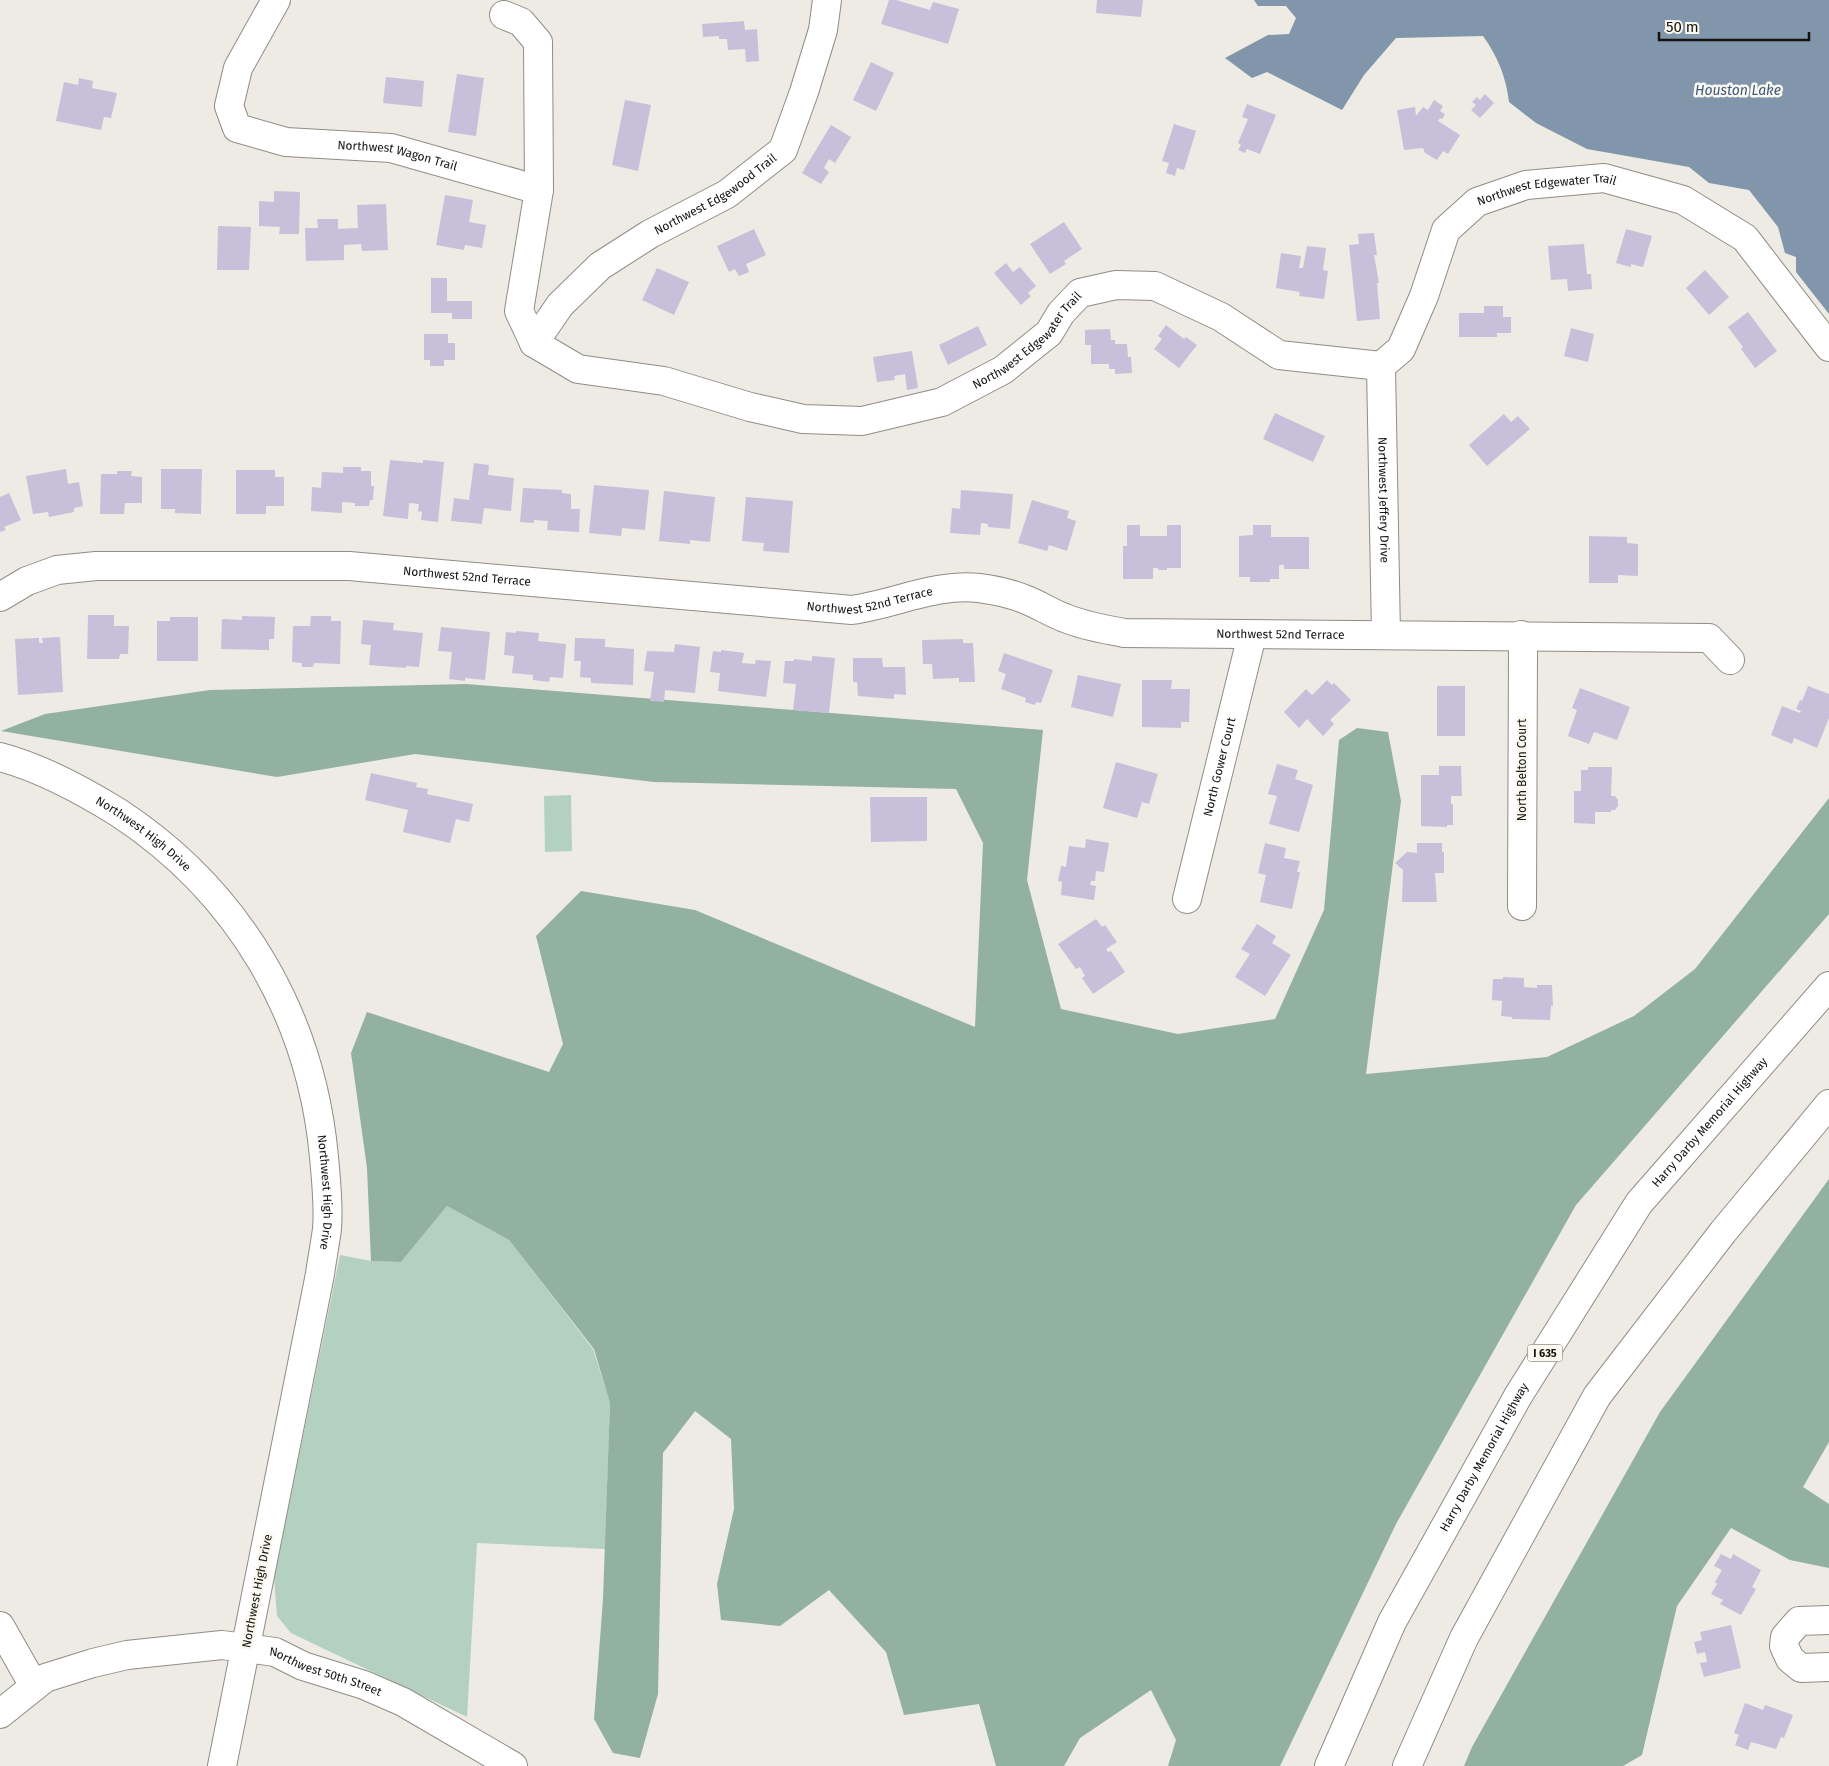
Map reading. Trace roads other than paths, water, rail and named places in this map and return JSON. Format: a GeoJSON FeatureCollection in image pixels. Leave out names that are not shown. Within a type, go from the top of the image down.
{"type":"FeatureCollection","features":[{"type":"Feature","properties":{"kind":"main road","name":"Northwest Wagon Trail"},"geometry":{"type":"LineString","coordinates":[[276,0],[238,68],[229,106],[237,128],[286,142],[391,148],[539,190]]}},
{"type":"Feature","properties":{"kind":"main road","name":"Northwest Edgewood Trail"},"geometry":{"type":"LineString","coordinates":[[534,343],[560,306],[600,266],[650,234],[727,194],[782,150],[804,92],[823,30],[827,0]]}},
{"type":"Feature","properties":{"kind":"main road"},"geometry":{"type":"LineString","coordinates":[[504,15],[521,22],[538,42],[539,190],[519,311],[534,343]]}},
{"type":"Feature","properties":{"kind":"main road","name":"Northwest Edgewater Trail"},"geometry":{"type":"LineString","coordinates":[[534,343],[578,369],[664,381],[750,407],[803,419],[862,421],[942,402],[1003,370],[1048,332],[1061,312],[1080,293],[1116,285],[1155,286],[1222,317],[1279,355],[1381,366],[1401,349],[1424,296],[1446,230],[1477,202],[1526,184],[1604,178],[1682,200],[1745,238],[1829,347]]}},
{"type":"Feature","properties":{"kind":"main road","name":"Northwest Jeffery Drive"},"geometry":{"type":"LineString","coordinates":[[1381,366],[1386,635]]}},
{"type":"Feature","properties":{"kind":"main road","name":"Northwest 52nd Terrace"},"geometry":{"type":"LineString","coordinates":[[0,597],[27,582],[57,570],[96,566],[349,566],[844,610],[874,607],[930,592],[956,588],[977,588],[1024,598],[1065,618],[1092,628],[1124,633],[1708,638],[1730,660]]}},
{"type":"Feature","properties":{"kind":"main road","name":"North Gower Court"},"geometry":{"type":"LineString","coordinates":[[1187,899],[1252,635]]}},
{"type":"Feature","properties":{"kind":"main road","name":"North Belton Court"},"geometry":{"type":"LineString","coordinates":[[1521,635],[1523,650],[1522,906]]}},
{"type":"Feature","properties":{"kind":"main road","name":"Northwest High Drive"},"geometry":{"type":"LineString","coordinates":[[0,757],[56,778],[97,799],[137,825],[175,856],[213,894],[244,931],[268,972],[292,1020],[310,1077],[321,1124],[327,1227],[320,1274],[222,1766]]}},
{"type":"Feature","properties":{"kind":"main road","name":"Harry Darby Memorial Highway"},"geometry":{"type":"LineString","coordinates":[[1329,1766],[1397,1614],[1518,1396],[1639,1203],[1829,986]]}},
{"type":"Feature","properties":{"kind":"main road"},"geometry":{"type":"LineString","coordinates":[[1407,1766],[1464,1638],[1598,1396],[1723,1232],[1829,1104]]}},
{"type":"Feature","properties":{"kind":"main road"},"geometry":{"type":"LineString","coordinates":[[1829,1620],[1798,1621],[1785,1637],[1784,1646],[1790,1659],[1801,1668],[1829,1668]]}},
{"type":"Feature","properties":{"kind":"main road"},"geometry":{"type":"LineString","coordinates":[[0,1626],[34,1686]]}},
{"type":"Feature","properties":{"kind":"main road","name":"Northwest 50th Street"},"geometry":{"type":"LineString","coordinates":[[0,1714],[45,1678],[127,1655],[219,1645],[275,1652],[303,1666],[364,1685],[403,1702],[513,1766]]}},
{"type":"Feature","properties":{"kind":"water","name":"Houston Lake"},"geometry":{"type":"Polygon","coordinates":[[[1254,0],[1829,0],[1829,314],[1796,272],[1796,257],[1785,253],[1778,227],[1749,190],[1709,183],[1689,167],[1587,149],[1536,123],[1509,102],[1506,84],[1500,68],[1483,36],[1396,38],[1364,75],[1342,110],[1267,72],[1252,78],[1225,58],[1268,35],[1289,34],[1296,18],[1286,6],[1258,6],[1254,0]]]}}]}
